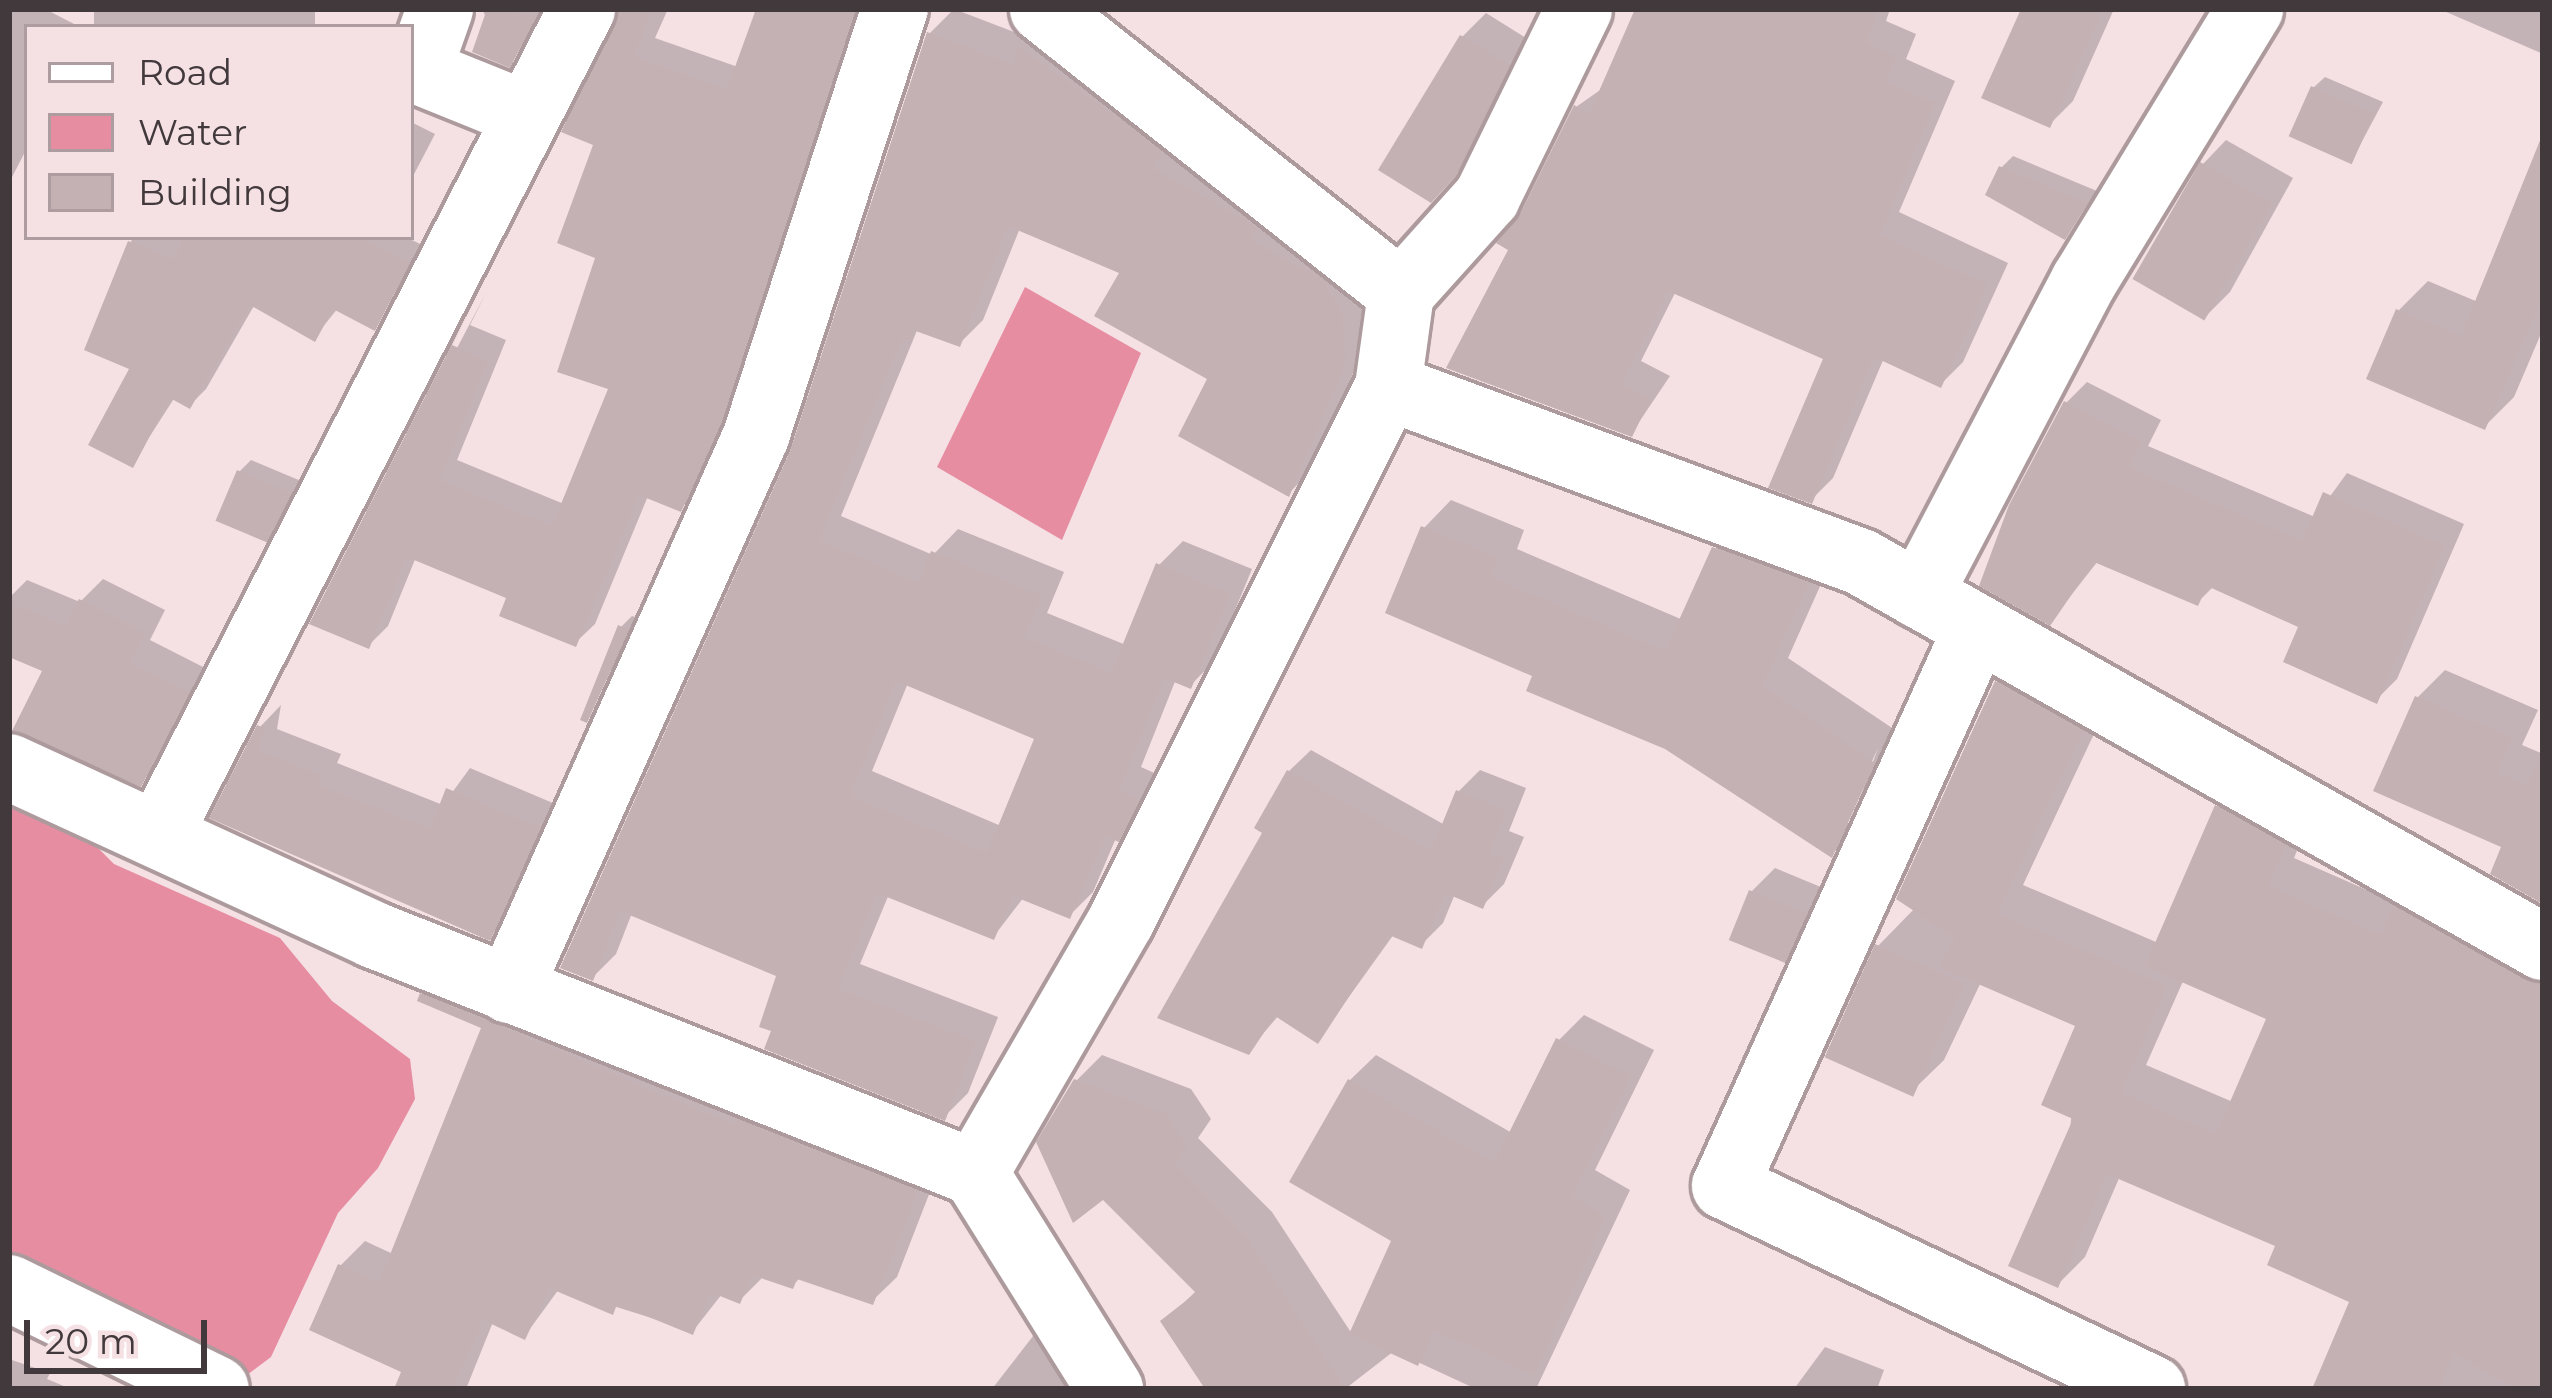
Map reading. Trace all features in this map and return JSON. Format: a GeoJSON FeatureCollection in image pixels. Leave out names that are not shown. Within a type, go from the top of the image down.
{"type":"FeatureCollection","features":[{"type":"Feature","properties":{"kind":"street"},"geometry":{"type":"LineString","coordinates":[[440,9],[418,71],[527,115]]}},
{"type":"Feature","properties":{"kind":"street"},"geometry":{"type":"LineString","coordinates":[[159,834],[582,9]]}},
{"type":"Feature","properties":{"kind":"street"},"geometry":{"type":"LineString","coordinates":[[509,990],[756,436],[895,9]]}},
{"type":"Feature","properties":{"kind":"street"},"geometry":{"type":"LineString","coordinates":[[1042,9],[1401,292]]}},
{"type":"Feature","properties":{"kind":"street"},"geometry":{"type":"LineString","coordinates":[[975,1173],[1123,919],[1388,387],[1401,292],[1487,197],[1580,9]]}},
{"type":"Feature","properties":{"kind":"street"},"geometry":{"type":"LineString","coordinates":[[1919,595],[2084,281],[2250,9]]}},
{"type":"Feature","properties":{"kind":"street"},"geometry":{"type":"LineString","coordinates":[[1388,387],[1861,562],[2543,947]]}},
{"type":"Feature","properties":{"kind":"street"},"geometry":{"type":"LineString","coordinates":[[1977,628],[1725,1186],[2152,1389]]}},
{"type":"Feature","properties":{"kind":"street"},"geometry":{"type":"LineString","coordinates":[[9,767],[509,990],[975,1173],[1110,1389]]}},
{"type":"Feature","properties":{"kind":"street"},"geometry":{"type":"LineString","coordinates":[[9,1288],[216,1389]]}},
{"type":"Feature","properties":{"kind":"water"},"geometry":{"type":"Polygon","coordinates":[[[1025,287],[1141,353],[1062,540],[937,467],[1025,287]]]}},
{"type":"Feature","properties":{"kind":"water"},"geometry":{"type":"Polygon","coordinates":[[[9,789],[70,820],[114,864],[280,938],[332,1001],[410,1059],[415,1099],[378,1168],[338,1213],[271,1357],[235,1384],[9,1291],[9,789]]]}},
{"type":"Feature","properties":{"kind":"building"},"geometry":{"type":"Polygon","coordinates":[[[487,9],[537,15],[510,68],[472,52],[487,9]]]}},
{"type":"Feature","properties":{"kind":"building"},"geometry":{"type":"Polygon","coordinates":[[[619,9],[652,9],[634,57],[727,89],[756,9],[856,9],[721,423],[681,512],[639,495],[576,647],[499,616],[506,598],[407,557],[369,649],[309,624],[476,297],[452,345],[488,361],[440,480],[552,526],[608,389],[557,372],[595,258],[557,243],[593,145],[561,132],[619,9]]]}},
{"type":"Feature","properties":{"kind":"building"},"geometry":{"type":"Polygon","coordinates":[[[1635,9],[1878,9],[1866,43],[1896,56],[1886,82],[1935,103],[1880,235],[1988,285],[1941,388],[1874,357],[1812,504],[1768,488],[1823,359],[1668,291],[1621,384],[1651,398],[1632,437],[1446,368],[1508,250],[1496,243],[1520,214],[1574,105],[1589,114],[1635,9]]]}},
{"type":"Feature","properties":{"kind":"building"},"geometry":{"type":"Polygon","coordinates":[[[2021,9],[2103,9],[2050,128],[1981,98],[2021,9]]]}},
{"type":"Feature","properties":{"kind":"building"},"geometry":{"type":"Polygon","coordinates":[[[927,32],[1012,64],[1019,47],[1162,151],[1153,168],[1257,227],[1250,240],[1323,280],[1343,313],[1345,364],[1289,497],[1178,436],[1207,379],[1094,316],[1119,273],[1008,226],[960,347],[913,330],[909,341],[902,338],[819,540],[919,583],[931,551],[1042,596],[1024,637],[1111,673],[1156,563],[1230,594],[1191,689],[1164,678],[1119,791],[1140,800],[1119,842],[1105,836],[1070,919],[1013,896],[994,940],[877,893],[838,989],[976,1041],[945,1121],[764,1049],[771,1031],[759,1027],[776,976],[620,911],[593,981],[560,968],[790,451],[927,32]],[[896,681],[850,796],[987,853],[1034,739],[896,681]]]}},
{"type":"Feature","properties":{"kind":"building"},"geometry":{"type":"Polygon","coordinates":[[[1460,35],[1510,65],[1456,176],[1431,203],[1378,170],[1460,35]]]}},
{"type":"Feature","properties":{"kind":"building"},"geometry":{"type":"Polygon","coordinates":[[[2311,86],[2374,114],[2352,164],[2289,136],[2311,86]]]}},
{"type":"Feature","properties":{"kind":"building"},"geometry":{"type":"Polygon","coordinates":[[[2541,138],[2543,296],[2485,430],[2366,379],[2396,309],[2461,336],[2541,138]]]}},
{"type":"Feature","properties":{"kind":"building"},"geometry":{"type":"Polygon","coordinates":[[[2200,162],[2272,204],[2204,320],[2132,279],[2200,162]]]}},
{"type":"Feature","properties":{"kind":"building"},"geometry":{"type":"Polygon","coordinates":[[[1999,166],[2088,203],[2065,240],[1985,195],[1999,166]]]}},
{"type":"Feature","properties":{"kind":"building"},"geometry":{"type":"Polygon","coordinates":[[[181,240],[367,240],[410,262],[375,331],[333,309],[315,342],[250,305],[190,409],[170,398],[133,468],[88,445],[129,369],[84,350],[128,241],[175,259],[181,240]]]}},
{"type":"Feature","properties":{"kind":"building"},"geometry":{"type":"Polygon","coordinates":[[[2064,401],[2142,442],[2129,467],[2302,541],[2323,492],[2445,546],[2377,704],[2283,662],[2298,627],[2207,586],[2198,606],[2094,562],[2050,626],[1979,586],[2009,505],[2064,401]]]}},
{"type":"Feature","properties":{"kind":"building"},"geometry":{"type":"Polygon","coordinates":[[[237,470],[292,493],[271,544],[216,521],[237,470]]]}},
{"type":"Feature","properties":{"kind":"building"},"geometry":{"type":"Polygon","coordinates":[[[1421,526],[1499,558],[1491,577],[1665,651],[1712,547],[1809,583],[1762,686],[1875,763],[1832,858],[1665,749],[1526,691],[1532,676],[1385,613],[1421,526]]]}},
{"type":"Feature","properties":{"kind":"building"},"geometry":{"type":"Polygon","coordinates":[[[79,599],[145,633],[130,663],[190,692],[141,787],[12,731],[42,671],[9,657],[9,602],[65,626],[79,599]]]}},
{"type":"Feature","properties":{"kind":"building"},"geometry":{"type":"Polygon","coordinates":[[[618,625],[629,630],[587,723],[580,720],[618,625]]]}},
{"type":"Feature","properties":{"kind":"building"},"geometry":{"type":"Polygon","coordinates":[[[1995,681],[2083,731],[1997,913],[2167,986],[2121,1093],[2216,1134],[2266,1019],[2145,966],[2215,805],[2286,845],[2268,886],[2381,935],[2393,906],[2543,984],[2543,1389],[2515,1389],[2454,1353],[2438,1389],[2312,1389],[2349,1302],[2267,1265],[2275,1246],[2107,1174],[2058,1288],[2008,1266],[2073,1119],[2041,1105],[2075,1026],[1939,967],[1955,938],[1896,899],[1995,681]]]}},
{"type":"Feature","properties":{"kind":"building"},"geometry":{"type":"Polygon","coordinates":[[[2415,696],[2512,738],[2497,773],[2527,786],[2543,750],[2543,904],[2490,874],[2501,847],[2373,791],[2415,696]]]}},
{"type":"Feature","properties":{"kind":"building"},"geometry":{"type":"Polygon","coordinates":[[[257,725],[266,729],[257,750],[321,775],[318,785],[430,829],[446,788],[540,828],[490,941],[209,818],[257,725]]]}},
{"type":"Feature","properties":{"kind":"building"},"geometry":{"type":"Polygon","coordinates":[[[1287,770],[1431,851],[1456,790],[1506,811],[1489,853],[1504,859],[1483,909],[1445,893],[1422,949],[1389,935],[1318,1044],[1275,1016],[1249,1055],[1157,1018],[1262,833],[1254,828],[1287,770]]]}},
{"type":"Feature","properties":{"kind":"building"},"geometry":{"type":"Polygon","coordinates":[[[1749,890],[1807,914],[1787,964],[1729,940],[1749,890]]]}},
{"type":"Feature","properties":{"kind":"building"},"geometry":{"type":"Polygon","coordinates":[[[1875,944],[1964,983],[1913,1097],[1825,1057],[1875,944]]]}},
{"type":"Feature","properties":{"kind":"building"},"geometry":{"type":"Polygon","coordinates":[[[420,993],[734,1125],[737,1119],[918,1191],[873,1305],[797,1279],[793,1289],[752,1275],[740,1304],[710,1292],[693,1335],[617,1304],[613,1315],[549,1288],[525,1340],[483,1320],[452,1389],[394,1389],[401,1372],[309,1330],[338,1264],[379,1282],[481,1028],[417,1001],[420,993]]]}},
{"type":"Feature","properties":{"kind":"building"},"geometry":{"type":"Polygon","coordinates":[[[1556,1038],[1631,1076],[1572,1197],[1606,1216],[1534,1375],[1434,1330],[1418,1366],[1349,1334],[1391,1241],[1289,1182],[1348,1079],[1494,1163],[1556,1038]]]}},
{"type":"Feature","properties":{"kind":"building"},"geometry":{"type":"Polygon","coordinates":[[[1074,1079],[1166,1114],[1187,1147],[1175,1165],[1246,1237],[1346,1389],[1205,1389],[1160,1321],[1196,1293],[1103,1200],[1073,1223],[1036,1142],[1074,1079]]]}}]}
